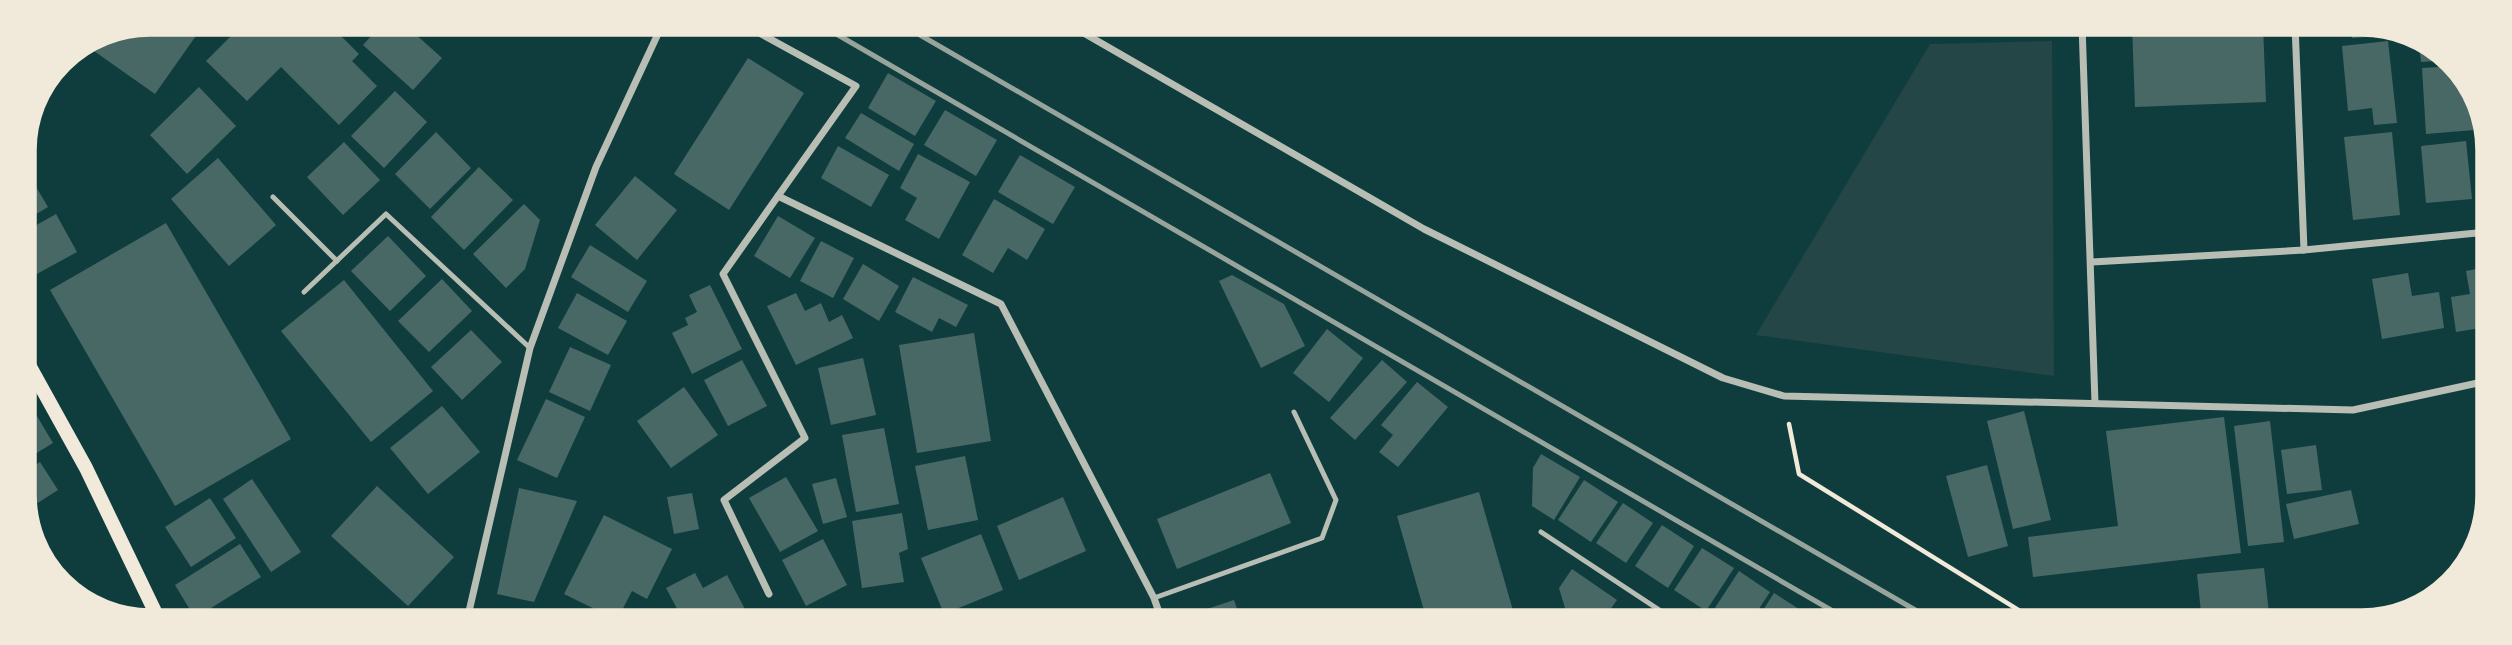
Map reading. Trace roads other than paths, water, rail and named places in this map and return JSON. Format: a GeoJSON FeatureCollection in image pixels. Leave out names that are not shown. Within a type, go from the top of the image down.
{"type":"FeatureCollection","features":[{"type":"Feature","properties":{"kind":"main road"},"geometry":{"type":"LineString","coordinates":[[35,376],[86,468],[154,610]]}},
{"type":"Feature","properties":{"kind":"street"},"geometry":{"type":"LineString","coordinates":[[469,610],[530,348],[596,167],[657,35]]}},
{"type":"Feature","properties":{"kind":"street"},"geometry":{"type":"LineString","coordinates":[[763,35],[856,86],[723,274],[805,438],[724,500],[769,594]]}},
{"type":"Feature","properties":{"kind":"street"},"geometry":{"type":"LineString","coordinates":[[1087,35],[1424,229],[1723,378],[1784,396],[2353,410],[2477,384]]}},
{"type":"Feature","properties":{"kind":"street"},"geometry":{"type":"LineString","coordinates":[[2082,35],[2095,403]]}},
{"type":"Feature","properties":{"kind":"street"},"geometry":{"type":"LineString","coordinates":[[2295,35],[2304,250]]}},
{"type":"Feature","properties":{"kind":"street"},"geometry":{"type":"LineString","coordinates":[[778,196],[1001,304],[1158,610]]}},
{"type":"Feature","properties":{"kind":"street"},"geometry":{"type":"LineString","coordinates":[[2092,262],[2304,250],[2477,233]]}},
{"type":"Feature","properties":{"kind":"lane"},"geometry":{"type":"LineString","coordinates":[[273,197],[337,261]]}},
{"type":"Feature","properties":{"kind":"lane"},"geometry":{"type":"LineString","coordinates":[[304,292],[386,215],[530,348]]}},
{"type":"Feature","properties":{"kind":"lane"},"geometry":{"type":"LineString","coordinates":[[1154,598],[1322,538],[1336,500],[1294,412]]}},
{"type":"Feature","properties":{"kind":"lane"},"geometry":{"type":"LineString","coordinates":[[1541,532],[1659,610]]}},
{"type":"Feature","properties":{"kind":"railway"},"geometry":{"type":"LineString","coordinates":[[838,35],[1831,610]]}},
{"type":"Feature","properties":{"kind":"railway"},"geometry":{"type":"LineString","coordinates":[[920,35],[1915,610]]}}]}
